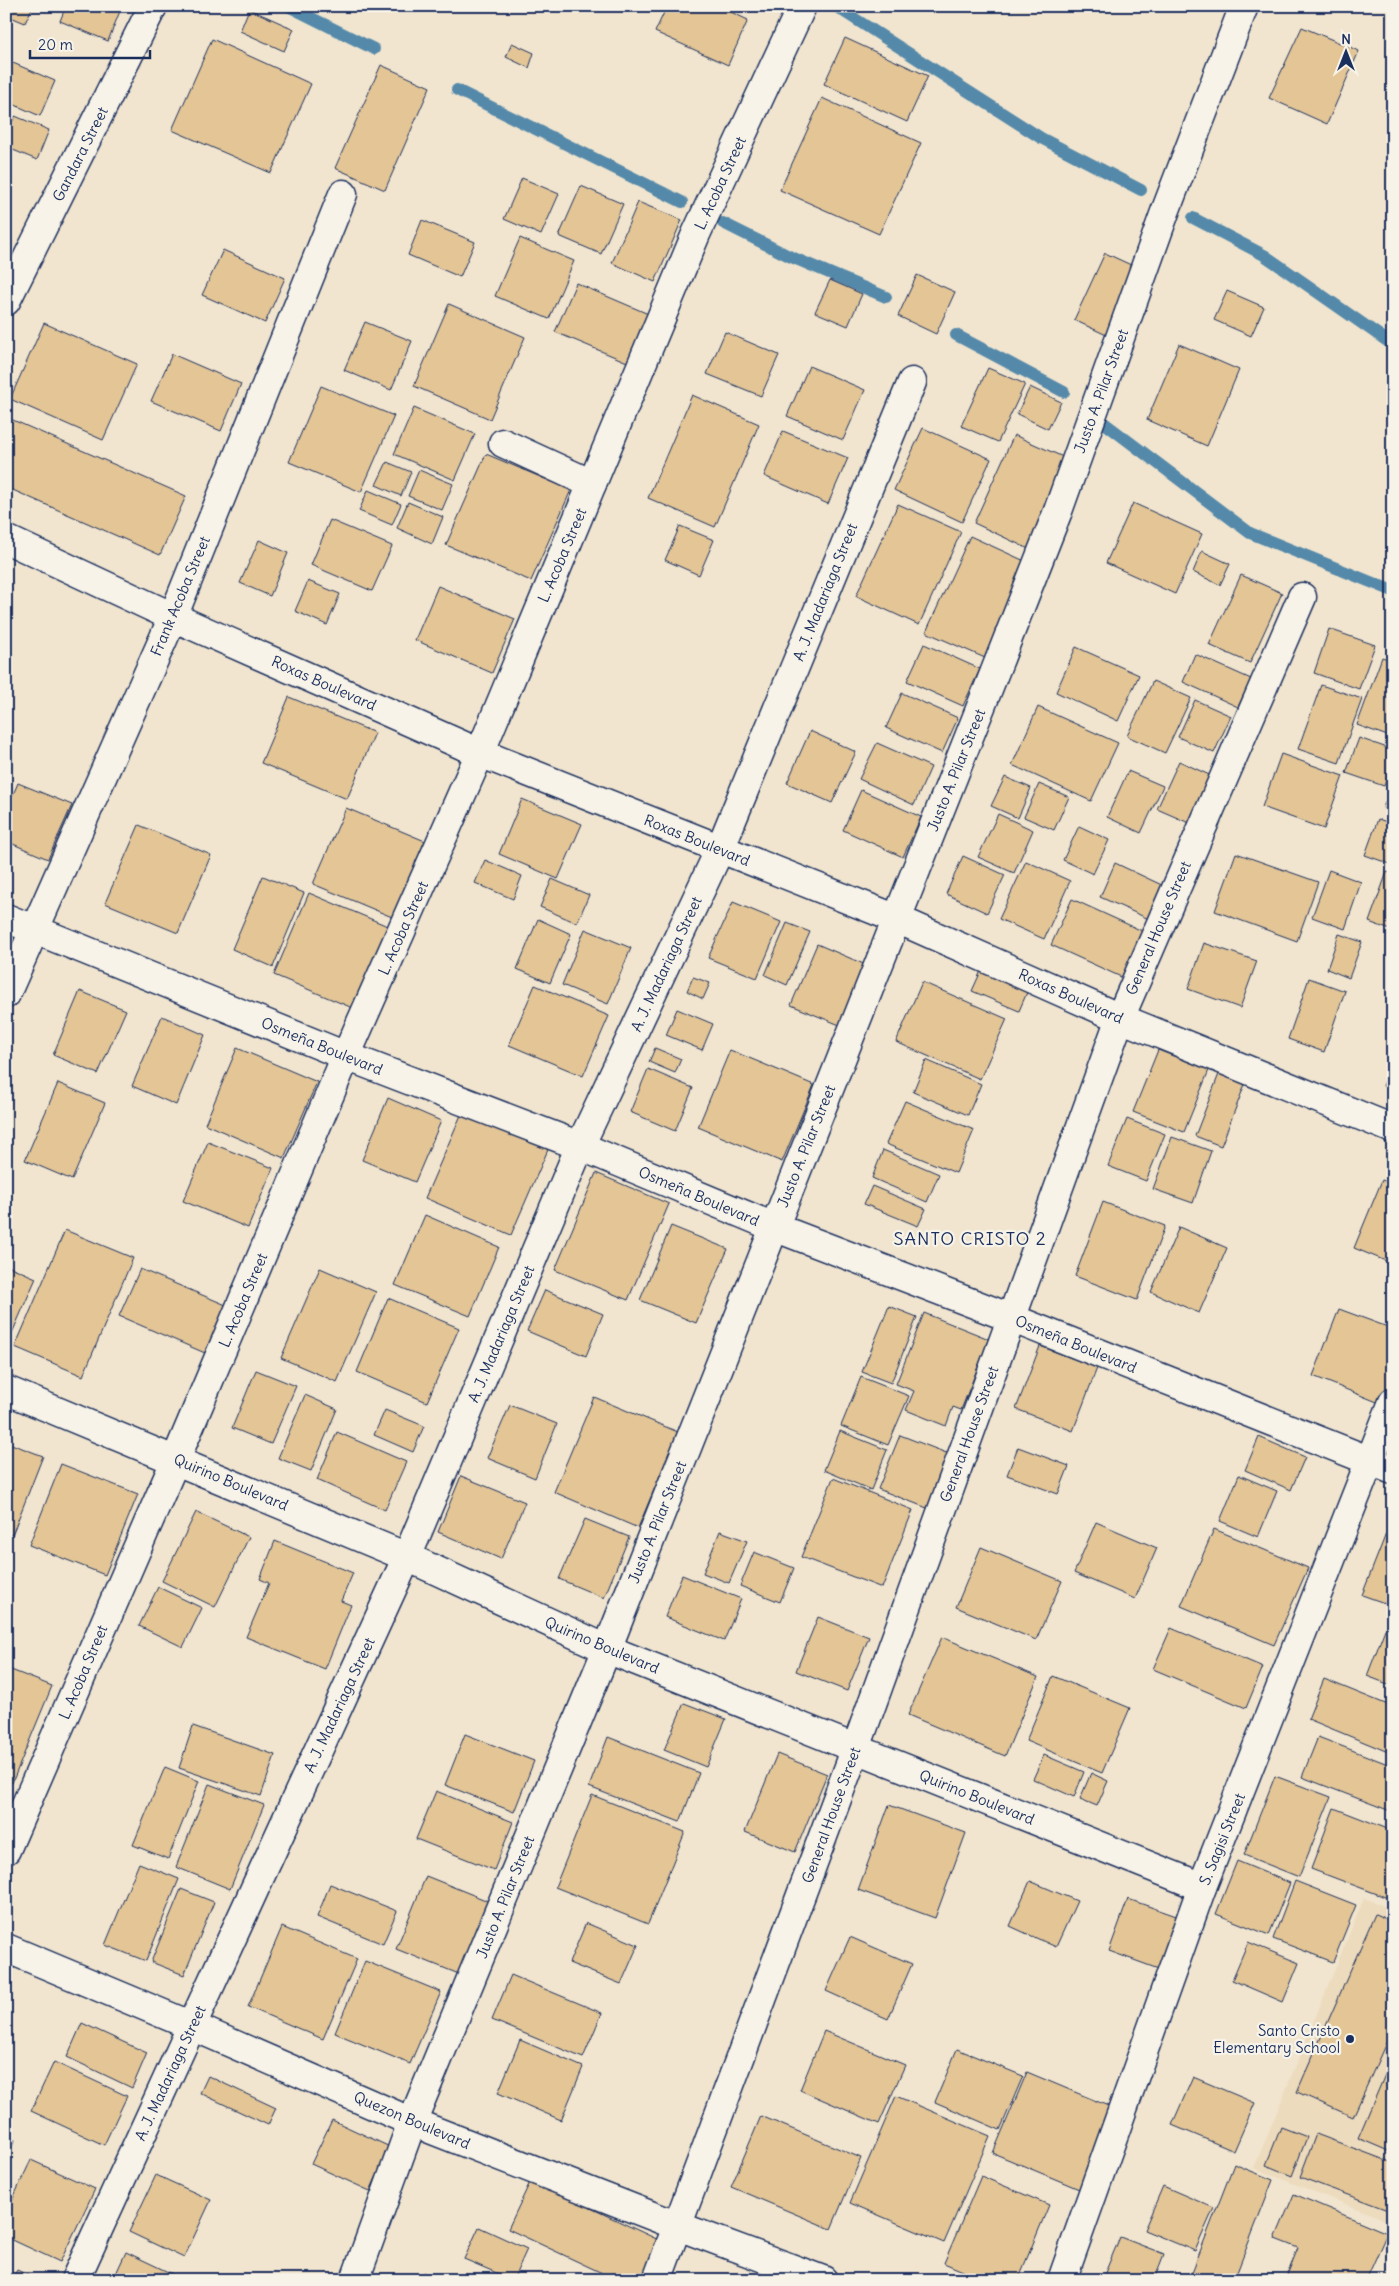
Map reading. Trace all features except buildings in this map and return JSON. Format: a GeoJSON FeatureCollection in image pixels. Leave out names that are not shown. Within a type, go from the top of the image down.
{"type":"FeatureCollection","features":[{"type":"Feature","properties":{"kind":"street","name":"Gandara Street"},"geometry":{"type":"LineString","coordinates":[[6,301],[154,6]]}},
{"type":"Feature","properties":{"kind":"street","name":"L. Acoba Street"},"geometry":{"type":"LineString","coordinates":[[6,1850],[176,1459],[346,1056],[480,753],[696,234],[802,6]]}},
{"type":"Feature","properties":{"kind":"street","name":"Justo A. Pilar Street"},"geometry":{"type":"LineString","coordinates":[[355,2280],[412,2122],[607,1649],[1058,511],[1165,212],[1244,6]]}},
{"type":"Feature","properties":{"kind":"street","name":"Frank Acoba Street"},"geometry":{"type":"LineString","coordinates":[[6,994],[173,616],[342,194]]}},
{"type":"Feature","properties":{"kind":"street","name":"A. J. Madariaga Street"},"geometry":{"type":"LineString","coordinates":[[75,2280],[407,1556],[580,1146],[720,849],[912,382]]}},
{"type":"Feature","properties":{"kind":"street"},"geometry":{"type":"LineString","coordinates":[[503,443],[592,484]]}},
{"type":"Feature","properties":{"kind":"street","name":"Roxas Boulevard"},"geometry":{"type":"LineString","coordinates":[[6,539],[480,753],[897,919],[1120,1018],[1393,1129]]}},
{"type":"Feature","properties":{"kind":"street","name":"General House Street"},"geometry":{"type":"LineString","coordinates":[[657,2280],[856,1748],[1120,1018],[1302,596]]}},
{"type":"Feature","properties":{"kind":"street","name":"Osmeña Boulevard"},"geometry":{"type":"LineString","coordinates":[[6,918],[346,1056],[580,1146],[774,1227],[1010,1318],[1382,1466]]}},
{"type":"Feature","properties":{"kind":"street","name":"Quirino Boulevard"},"geometry":{"type":"LineString","coordinates":[[6,1390],[407,1556],[607,1649],[1202,1887]]}},
{"type":"Feature","properties":{"kind":"street","name":"S. Sagisi Street"},"geometry":{"type":"LineString","coordinates":[[1062,2280],[1202,1887],[1382,1466],[1393,1402]]}},
{"type":"Feature","properties":{"kind":"street","name":"Quezon Boulevard"},"geometry":{"type":"LineString","coordinates":[[6,1948],[192,2026],[412,2122],[678,2226],[823,2280]]}},
{"type":"Feature","properties":{"kind":"shaded area","name":"Santo Cristo Elementary School"},"geometry":{"type":"Polygon","coordinates":[[[1364,1898],[1393,1910],[1393,2223],[1254,2168],[1364,1898]]]}},
{"type":"Feature","properties":{"kind":"waterway"},"geometry":{"type":"LineString","coordinates":[[288,6],[374,49]]}},
{"type":"Feature","properties":{"kind":"waterway"},"geometry":{"type":"LineString","coordinates":[[835,6],[1041,138],[1141,190]]}},
{"type":"Feature","properties":{"kind":"waterway"},"geometry":{"type":"LineString","coordinates":[[457,90],[682,202]]}},
{"type":"Feature","properties":{"kind":"waterway"},"geometry":{"type":"LineString","coordinates":[[1193,218],[1264,255],[1393,345]]}},
{"type":"Feature","properties":{"kind":"waterway"},"geometry":{"type":"LineString","coordinates":[[723,223],[789,256],[886,297]]}},
{"type":"Feature","properties":{"kind":"waterway"},"geometry":{"type":"LineString","coordinates":[[956,335],[1064,392]]}},
{"type":"Feature","properties":{"kind":"waterway"},"geometry":{"type":"LineString","coordinates":[[1103,422],[1250,533],[1393,591]]}},
{"type":"Feature","properties":{"kind":"place","name":"Santo Cristo Elementary School"},"geometry":{"type":"Point","coordinates":[1350,2039]}},
{"type":"Feature","properties":{"kind":"district","name":"SANTO CRISTO 2"},"geometry":{"type":"Point","coordinates":[970,1238]}}]}
